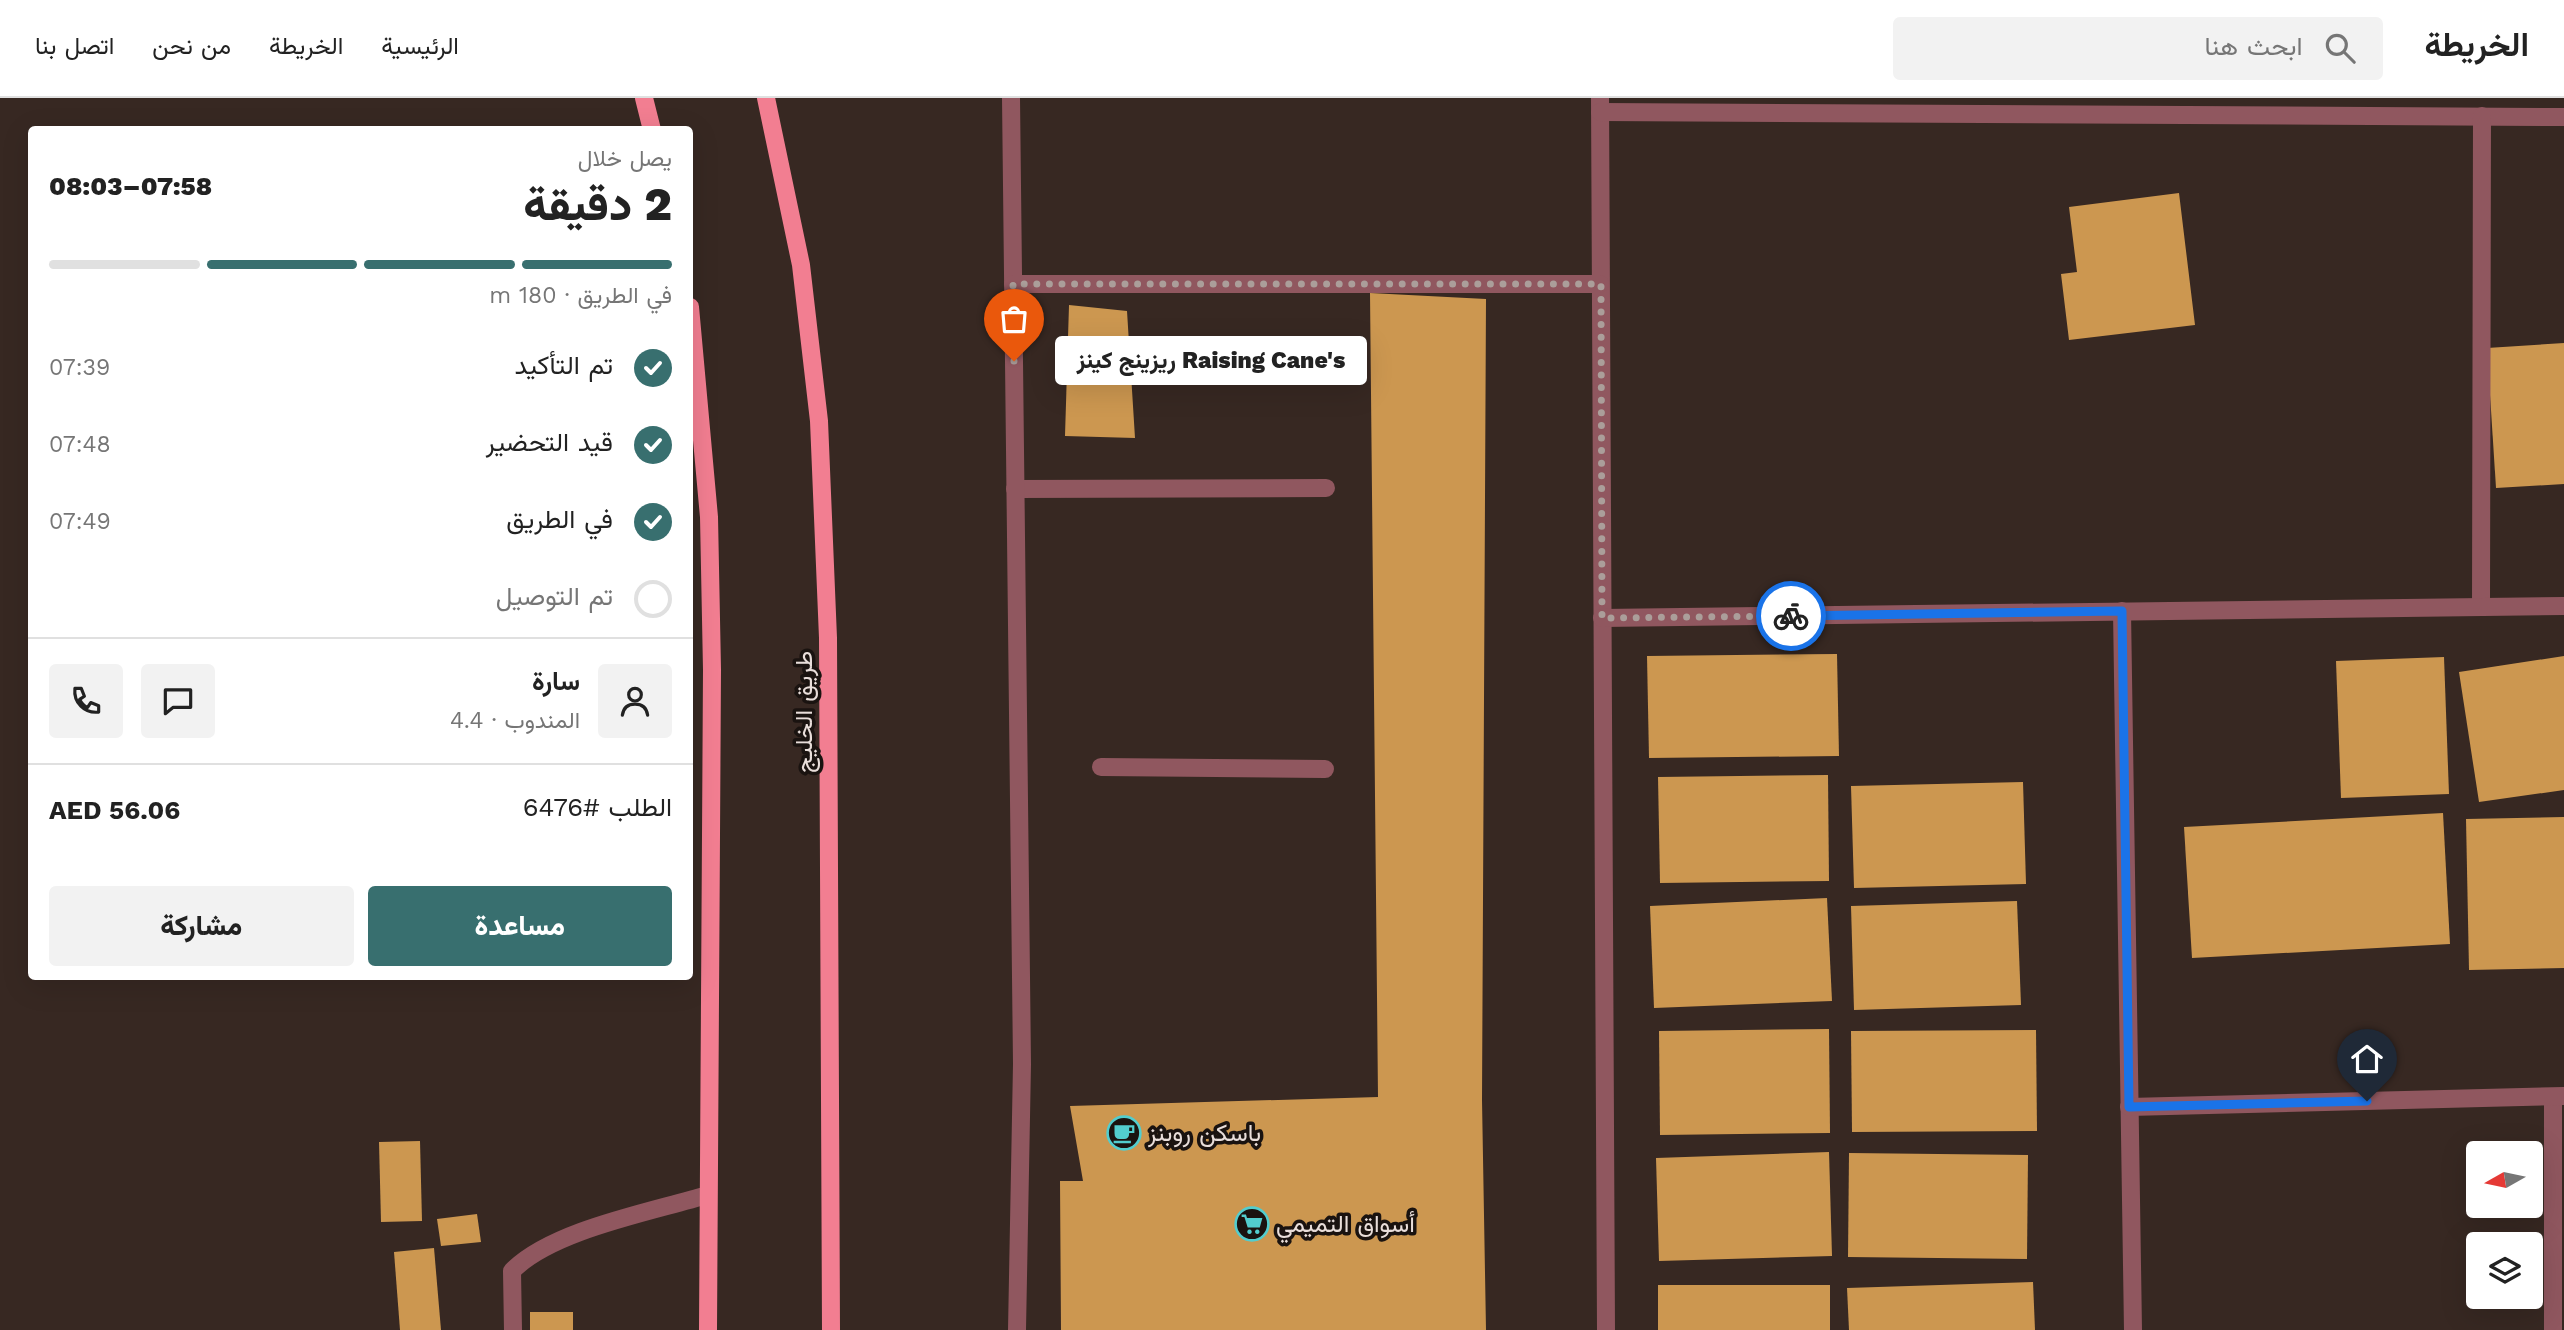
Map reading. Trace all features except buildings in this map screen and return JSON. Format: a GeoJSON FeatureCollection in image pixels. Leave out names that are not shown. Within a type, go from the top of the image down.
{"type":"FeatureCollection","features":[{"type":"Feature","properties":{"kind":"main road"},"geometry":{"type":"LineString","coordinates":[[644,98],[651,126]]}},
{"type":"Feature","properties":{"kind":"main road","name":"طريق الخليج"},"geometry":{"type":"LineString","coordinates":[[766,98],[801,265],[819,421],[828,638],[831,1330]]}},
{"type":"Feature","properties":{"kind":"main road"},"geometry":{"type":"LineString","coordinates":[[693,341],[710,531],[712,684],[708,1330]]}},
{"type":"Feature","properties":{"kind":"street"},"geometry":{"type":"LineString","coordinates":[[1011,98],[1022,1064],[1017,1330]]}},
{"type":"Feature","properties":{"kind":"street"},"geometry":{"type":"LineString","coordinates":[[1606,1330],[1600,105],[2564,117]]}},
{"type":"Feature","properties":{"kind":"street"},"geometry":{"type":"LineString","coordinates":[[2481,607],[2482,116]]}},
{"type":"Feature","properties":{"kind":"street"},"geometry":{"type":"LineString","coordinates":[[1013,284],[1601,284]]}},
{"type":"Feature","properties":{"kind":"street"},"geometry":{"type":"LineString","coordinates":[[1015,489],[1326,488]]}},
{"type":"Feature","properties":{"kind":"street"},"geometry":{"type":"LineString","coordinates":[[1602,618],[2564,606]]}},
{"type":"Feature","properties":{"kind":"street"},"geometry":{"type":"LineString","coordinates":[[2122,611],[2133,1330]]}},
{"type":"Feature","properties":{"kind":"street"},"geometry":{"type":"LineString","coordinates":[[1101,766],[1325,769]]}},
{"type":"Feature","properties":{"kind":"street"},"geometry":{"type":"LineString","coordinates":[[2129,1107],[2558,1096],[2553,1330]]}},
{"type":"Feature","properties":{"kind":"street"},"geometry":{"type":"LineString","coordinates":[[513,1330],[512,1271],[528,1254],[553,1241],[707,1195]]}},
{"type":"Feature","properties":{"kind":"way so far"},"geometry":{"type":"LineString","coordinates":[[1014,361],[1013,284],[1601,284],[1602,618],[1791,616]]}},
{"type":"Feature","properties":{"kind":"place","name":"Raising Cane's ريزينج كينز"},"geometry":{"type":"Point","coordinates":[1014,361]}},
{"type":"Feature","properties":{"kind":"place","name":"باسكن روبنز"},"geometry":{"type":"Point","coordinates":[1124,1133]}},
{"type":"Feature","properties":{"kind":"place","name":"أسواق التميمي"},"geometry":{"type":"Point","coordinates":[1252,1224]}},
{"type":"Feature","properties":{"kind":"route"},"geometry":{"type":"LineString","coordinates":[[1791,616],[2122,611],[2129,1107],[2367,1101]]}}]}
